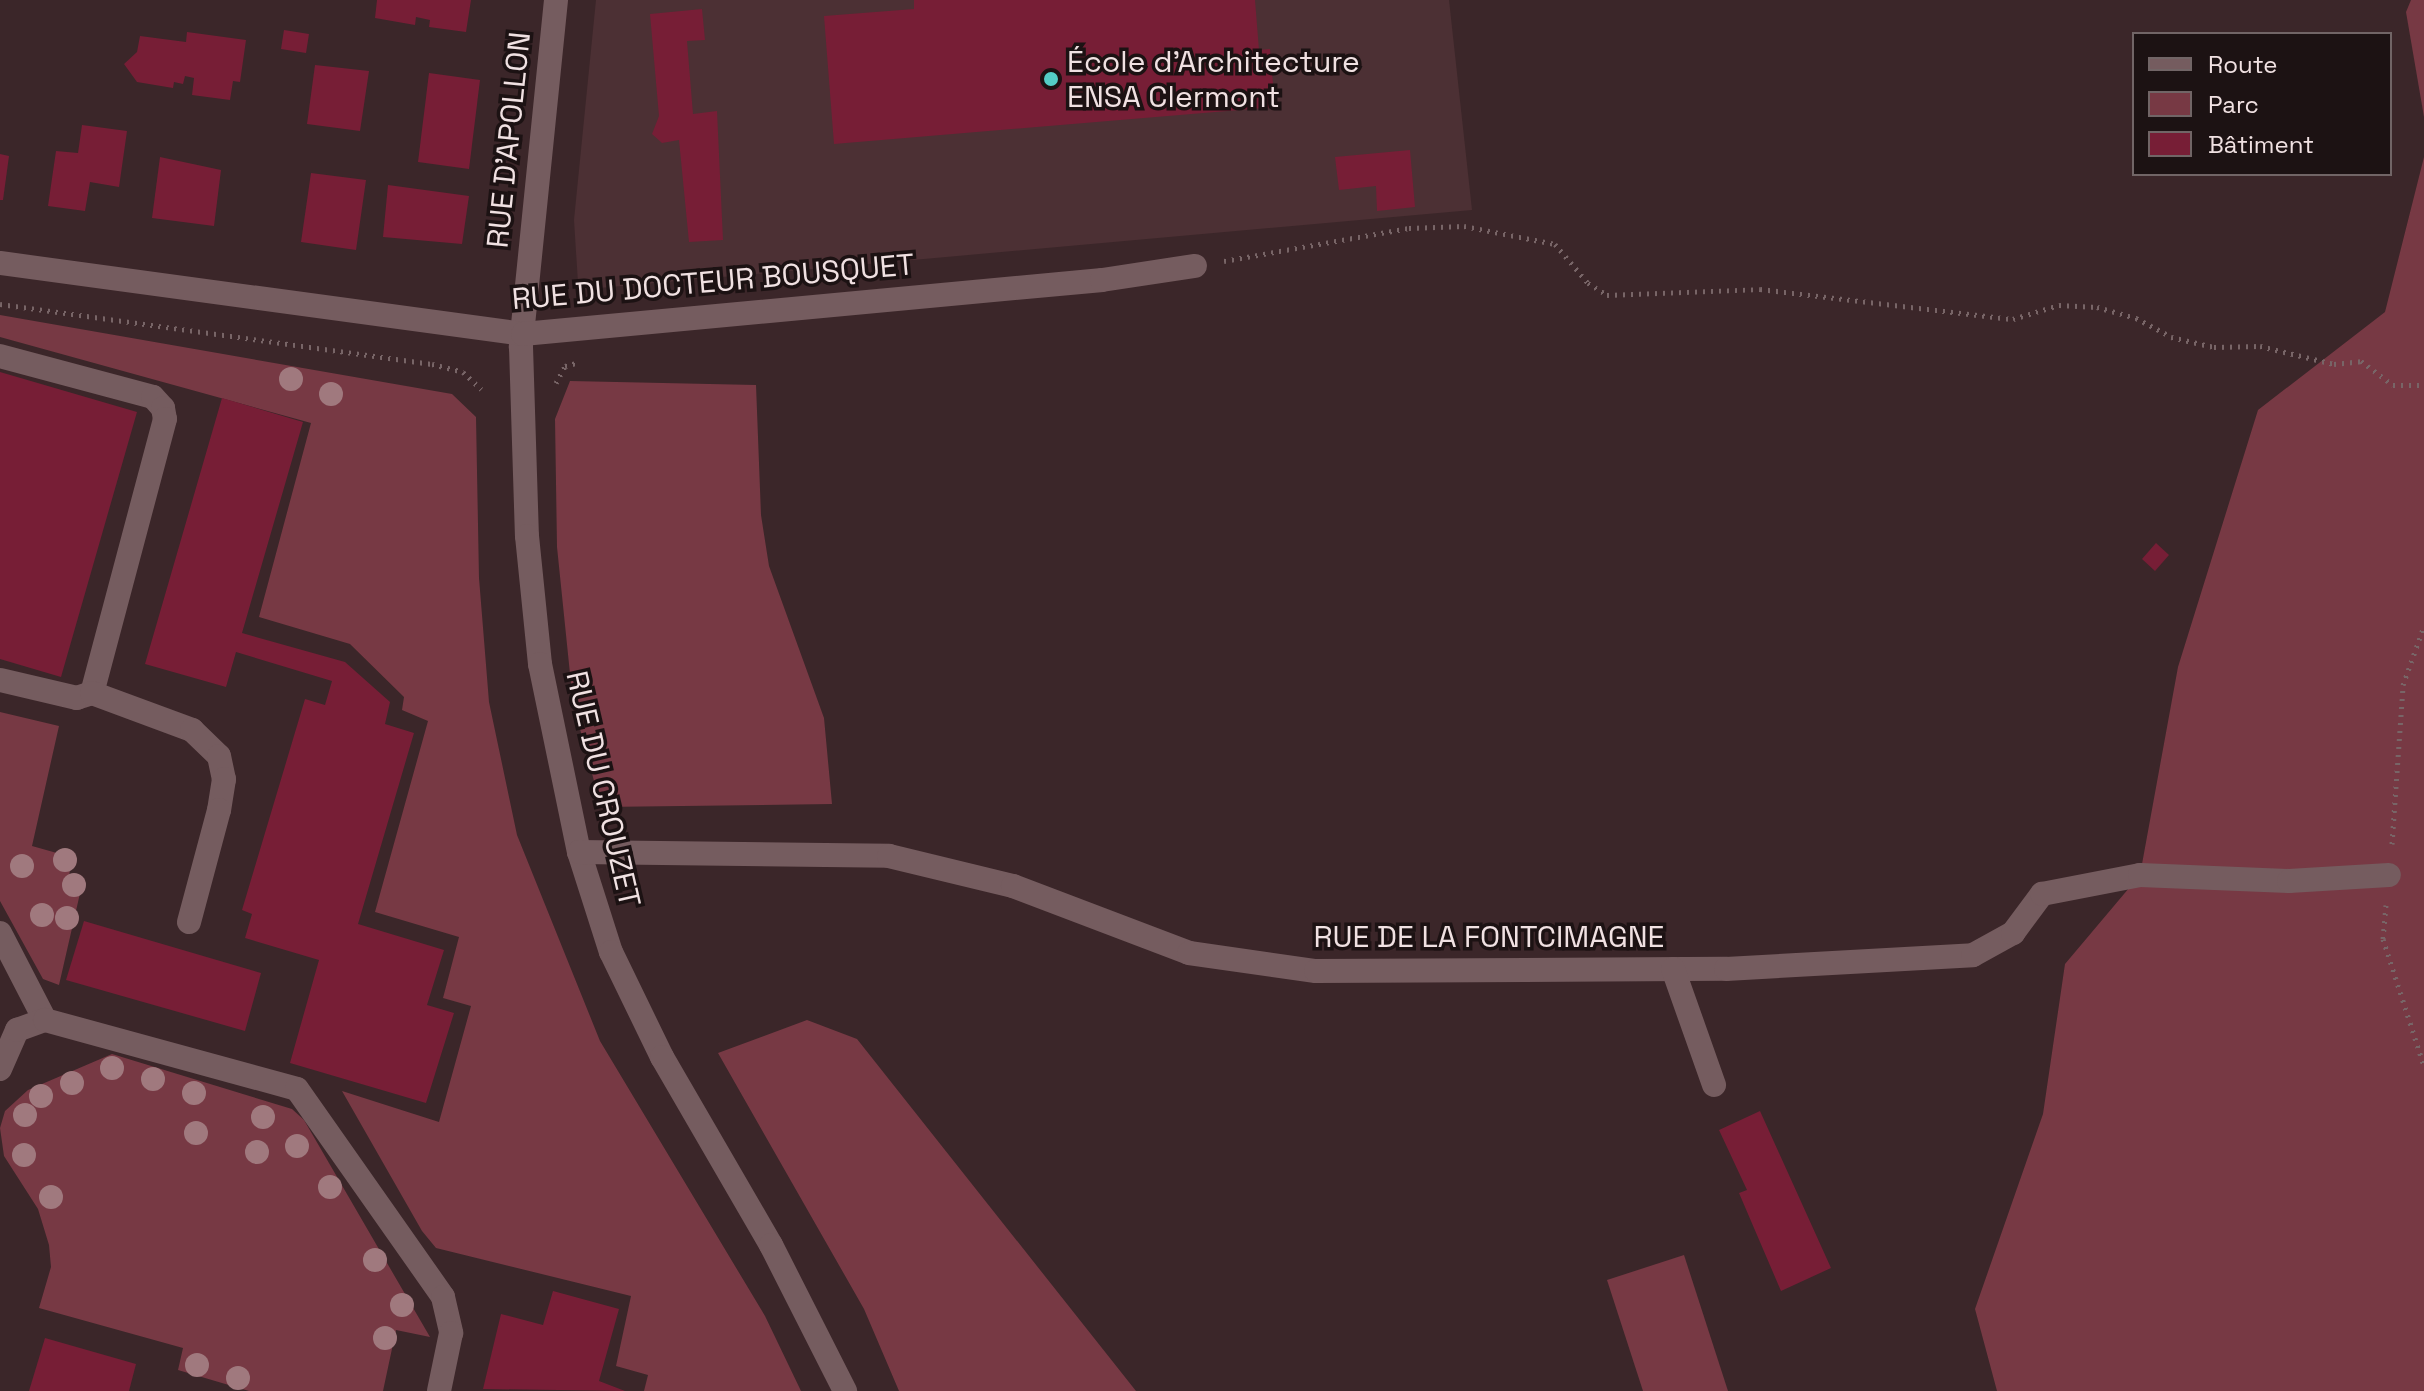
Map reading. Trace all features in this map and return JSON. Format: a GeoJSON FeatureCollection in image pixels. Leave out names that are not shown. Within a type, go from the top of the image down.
{"type":"FeatureCollection","features":[{"type":"Feature","properties":{"kind":"street","name":"RUE D'APOLLON"},"geometry":{"type":"LineString","coordinates":[[523,334],[556,0]]}},
{"type":"Feature","properties":{"kind":"street","name":"RUE DU DOCTEUR BOUSQUET"},"geometry":{"type":"LineString","coordinates":[[0,263],[523,334],[1102,280],[1195,266]]}},
{"type":"Feature","properties":{"kind":"street","name":"RUE DU CROUZET"},"geometry":{"type":"LineString","coordinates":[[523,334],[527,536],[540,664],[579,852],[611,952],[662,1057],[771,1245],[845,1391]]}},
{"type":"Feature","properties":{"kind":"street"},"geometry":{"type":"LineString","coordinates":[[0,356],[153,397],[163,408],[163,434],[92,693]]}},
{"type":"Feature","properties":{"kind":"street"},"geometry":{"type":"LineString","coordinates":[[0,680],[77,698],[92,693],[192,730],[219,756],[224,779],[219,810],[189,922]]}},
{"type":"Feature","properties":{"kind":"street","name":"RUE DE LA FONTCIMAGNE"},"geometry":{"type":"LineString","coordinates":[[579,852],[889,856],[1013,886],[1189,953],[1316,971],[1864,965],[1973,955],[2013,933],[2042,894],[2140,875],[2289,881],[2389,875]]}},
{"type":"Feature","properties":{"kind":"street"},"geometry":{"type":"LineString","coordinates":[[0,933],[45,1020]]}},
{"type":"Feature","properties":{"kind":"street"},"geometry":{"type":"LineString","coordinates":[[1673,969],[1714,1085]]}},
{"type":"Feature","properties":{"kind":"street"},"geometry":{"type":"LineString","coordinates":[[0,1069],[17,1030],[45,1020],[297,1089],[443,1297],[451,1333],[439,1391]]}},
{"type":"Feature","properties":{"kind":"path"},"geometry":{"type":"LineString","coordinates":[[1195,266],[1409,228],[1464,226],[1555,244],[1588,283],[1607,295],[1760,289],[2013,319],[2059,305],[2097,307],[2136,318],[2171,337],[2214,347],[2260,346],[2334,364],[2361,361],[2393,385],[2424,385]]}},
{"type":"Feature","properties":{"kind":"path"},"geometry":{"type":"LineString","coordinates":[[0,304],[432,364],[463,372],[481,389]]}},
{"type":"Feature","properties":{"kind":"path"},"geometry":{"type":"LineString","coordinates":[[2424,626],[2403,685],[2383,939],[2424,1066]]}},
{"type":"Feature","properties":{"kind":"shaded area"},"geometry":{"type":"Polygon","coordinates":[[[596,0],[1449,0],[1472,210],[599,288],[578,283],[574,220],[596,0]]]}},
{"type":"Feature","properties":{"kind":"green space"},"geometry":{"type":"Polygon","coordinates":[[[2411,0],[2424,0],[2424,117],[2406,12],[2411,0]]]}},
{"type":"Feature","properties":{"kind":"green space"},"geometry":{"type":"Polygon","coordinates":[[[2424,157],[2424,1391],[1997,1391],[1975,1309],[2043,1114],[2065,964],[2140,875],[2178,667],[2258,410],[2385,312],[2424,157]]]}},
{"type":"Feature","properties":{"kind":"green space"},"geometry":{"type":"Polygon","coordinates":[[[0,315],[452,394],[476,417],[479,578],[489,702],[517,835],[600,1041],[765,1316],[801,1391],[644,1391],[648,1375],[616,1366],[631,1296],[436,1248],[422,1231],[342,1091],[439,1122],[471,1006],[443,998],[459,937],[375,912],[428,721],[402,710],[404,697],[350,644],[259,617],[311,423],[0,337],[0,315]]]}},
{"type":"Feature","properties":{"kind":"green space"},"geometry":{"type":"Polygon","coordinates":[[[570,381],[756,385],[761,515],[769,566],[824,718],[832,804],[601,807],[573,703],[557,547],[555,419],[570,381]]]}},
{"type":"Feature","properties":{"kind":"green space"},"geometry":{"type":"Polygon","coordinates":[[[0,712],[59,726],[32,846],[71,857],[69,879],[81,889],[59,985],[43,979],[0,901],[0,712]]]}},
{"type":"Feature","properties":{"kind":"green space"},"geometry":{"type":"Polygon","coordinates":[[[807,1020],[857,1039],[1136,1391],[899,1391],[864,1309],[718,1053],[807,1020]]]}},
{"type":"Feature","properties":{"kind":"green space"},"geometry":{"type":"Polygon","coordinates":[[[112,1054],[292,1109],[304,1120],[430,1337],[396,1330],[383,1391],[249,1391],[178,1370],[183,1348],[39,1308],[51,1267],[49,1245],[38,1209],[4,1156],[0,1128],[5,1111],[28,1090],[112,1054]]]}},
{"type":"Feature","properties":{"kind":"green space"},"geometry":{"type":"Polygon","coordinates":[[[1684,1255],[1728,1391],[1643,1391],[1607,1280],[1684,1255]]]}},
{"type":"Feature","properties":{"kind":"building"},"geometry":{"type":"Polygon","coordinates":[[[377,0],[471,0],[466,32],[429,27],[430,20],[416,17],[415,25],[375,18],[377,0]]]}},
{"type":"Feature","properties":{"kind":"building","name":"École d'Architecture ENSA Clermont"},"geometry":{"type":"Polygon","coordinates":[[[914,0],[1255,0],[1259,50],[1270,49],[1275,107],[834,144],[824,16],[914,9],[914,0]]]}},
{"type":"Feature","properties":{"kind":"building"},"geometry":{"type":"Polygon","coordinates":[[[702,9],[705,40],[687,41],[693,114],[717,111],[723,240],[689,242],[679,140],[662,143],[652,134],[659,116],[650,14],[702,9]]]}},
{"type":"Feature","properties":{"kind":"building"},"geometry":{"type":"Polygon","coordinates":[[[284,30],[309,34],[306,53],[281,49],[284,30]]]}},
{"type":"Feature","properties":{"kind":"building"},"geometry":{"type":"Polygon","coordinates":[[[187,32],[246,40],[240,82],[233,81],[230,100],[192,95],[194,78],[185,76],[183,84],[174,82],[173,88],[137,82],[124,64],[137,52],[140,36],[186,42],[187,32]]]}},
{"type":"Feature","properties":{"kind":"building"},"geometry":{"type":"Polygon","coordinates":[[[315,65],[369,71],[360,131],[307,124],[315,65]]]}},
{"type":"Feature","properties":{"kind":"building"},"geometry":{"type":"Polygon","coordinates":[[[429,73],[480,80],[469,169],[418,162],[429,73]]]}},
{"type":"Feature","properties":{"kind":"building"},"geometry":{"type":"Polygon","coordinates":[[[82,125],[127,131],[119,187],[90,182],[85,211],[48,206],[56,151],[78,153],[82,125]]]}},
{"type":"Feature","properties":{"kind":"building"},"geometry":{"type":"Polygon","coordinates":[[[1410,150],[1415,207],[1377,211],[1376,186],[1339,190],[1335,157],[1410,150]]]}},
{"type":"Feature","properties":{"kind":"building"},"geometry":{"type":"Polygon","coordinates":[[[0,154],[9,156],[3,200],[0,200],[0,154]]]}},
{"type":"Feature","properties":{"kind":"building"},"geometry":{"type":"Polygon","coordinates":[[[160,157],[221,170],[214,226],[152,218],[160,157]]]}},
{"type":"Feature","properties":{"kind":"building"},"geometry":{"type":"Polygon","coordinates":[[[311,173],[366,180],[356,250],[301,242],[311,173]]]}},
{"type":"Feature","properties":{"kind":"building"},"geometry":{"type":"Polygon","coordinates":[[[388,185],[469,196],[462,244],[383,237],[388,185]]]}},
{"type":"Feature","properties":{"kind":"building"},"geometry":{"type":"Polygon","coordinates":[[[0,372],[137,412],[61,677],[0,659],[0,372]]]}},
{"type":"Feature","properties":{"kind":"building"},"geometry":{"type":"Polygon","coordinates":[[[222,398],[303,422],[242,633],[345,662],[390,702],[385,724],[414,733],[358,924],[444,950],[427,1005],[454,1013],[426,1103],[290,1063],[319,960],[245,938],[252,914],[242,910],[305,699],[325,705],[332,681],[236,652],[226,687],[145,664],[222,398]]]}},
{"type":"Feature","properties":{"kind":"building"},"geometry":{"type":"Polygon","coordinates":[[[2156,543],[2169,555],[2155,571],[2142,559],[2156,543]]]}},
{"type":"Feature","properties":{"kind":"building"},"geometry":{"type":"Polygon","coordinates":[[[84,921],[261,973],[245,1031],[66,980],[84,921]]]}},
{"type":"Feature","properties":{"kind":"building"},"geometry":{"type":"Polygon","coordinates":[[[1760,1111],[1831,1268],[1781,1291],[1739,1193],[1747,1190],[1719,1130],[1760,1111]]]}},
{"type":"Feature","properties":{"kind":"building"},"geometry":{"type":"Polygon","coordinates":[[[553,1291],[619,1309],[599,1381],[625,1391],[483,1389],[501,1314],[543,1325],[553,1291]]]}},
{"type":"Feature","properties":{"kind":"building"},"geometry":{"type":"Polygon","coordinates":[[[45,1338],[136,1364],[129,1391],[29,1391],[45,1338]]]}},
{"type":"Feature","properties":{"kind":"place","name":"École d'Architecture ENSA Clermont"},"geometry":{"type":"Point","coordinates":[1051,79]}}]}
